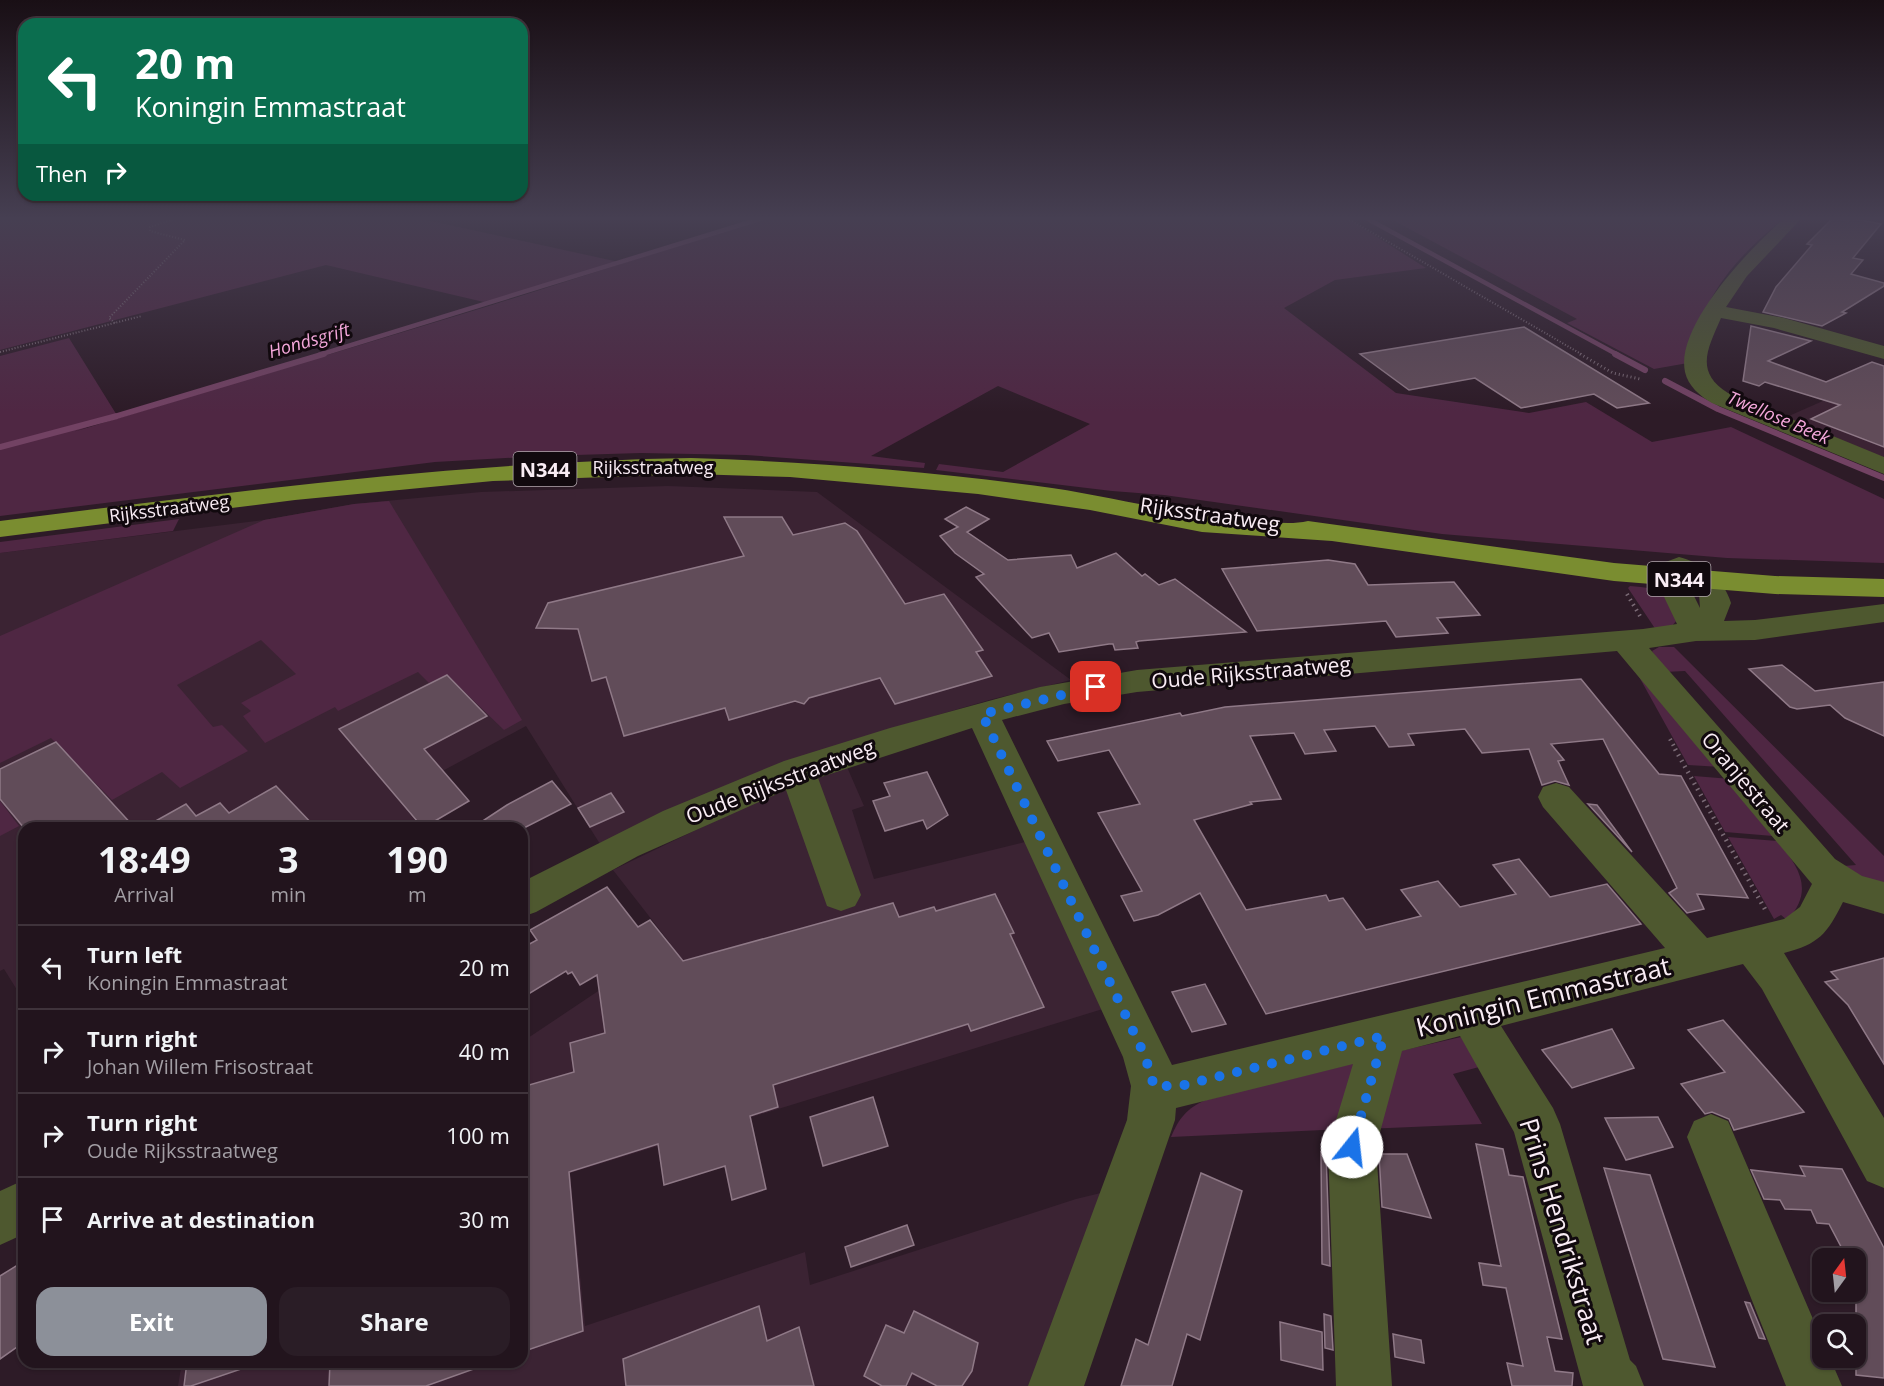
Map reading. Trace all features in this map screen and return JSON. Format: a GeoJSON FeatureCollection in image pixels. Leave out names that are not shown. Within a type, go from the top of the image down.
{"type":"FeatureCollection","features":[{"type":"Feature","properties":{"kind":"main road","name":"Rijksstraatweg"},"geometry":{"type":"LineString","coordinates":[[0,529],[404,480],[504,471],[612,466],[696,466],[832,472],[1091,502],[1210,525],[1330,533],[1475,552],[1512,560],[1674,572],[1884,575]]}},
{"type":"Feature","properties":{"kind":"main road","name":"N344"},"geometry":{"type":"LineString","coordinates":[[1705,581],[1884,588]]}},
{"type":"Feature","properties":{"kind":"street"},"geometry":{"type":"LineString","coordinates":[[1732,283],[1712,310],[1694,364],[1695,373],[1703,387],[1733,405],[1884,466]]}},
{"type":"Feature","properties":{"kind":"street"},"geometry":{"type":"LineString","coordinates":[[1712,310],[1777,322],[1884,353]]}},
{"type":"Feature","properties":{"kind":"street"},"geometry":{"type":"LineString","coordinates":[[1674,572],[1705,581],[1715,598],[1715,613],[1707,625],[1696,631],[1674,572]]}},
{"type":"Feature","properties":{"kind":"street","name":"Oude Rijksstraatweg"},"geometry":{"type":"LineString","coordinates":[[528,898],[704,807],[797,770],[875,744],[1084,689],[1137,681],[1626,640],[1696,631],[1755,630],[1884,614]]}},
{"type":"Feature","properties":{"kind":"street","name":"Oranjestraat"},"geometry":{"type":"LineString","coordinates":[[1626,640],[1821,870],[1851,890],[1884,898]]}},
{"type":"Feature","properties":{"kind":"street"},"geometry":{"type":"LineString","coordinates":[[982,714],[1145,1056],[1154,1086],[1151,1120],[1056,1386]]}},
{"type":"Feature","properties":{"kind":"street"},"geometry":{"type":"LineString","coordinates":[[797,770],[841,895]]}},
{"type":"Feature","properties":{"kind":"street"},"geometry":{"type":"LineString","coordinates":[[1556,797],[1699,958]]}},
{"type":"Feature","properties":{"kind":"street","name":"Koningin Emmastraat"},"geometry":{"type":"LineString","coordinates":[[1154,1086],[1180,1086],[1796,933],[1814,919],[1834,880]]}},
{"type":"Feature","properties":{"kind":"street"},"geometry":{"type":"LineString","coordinates":[[1767,941],[1777,976],[1884,1164]]}},
{"type":"Feature","properties":{"kind":"street","name":"Prins Hendrikstraat"},"geometry":{"type":"LineString","coordinates":[[1470,1014],[1536,1124],[1607,1377],[1616,1386]]}},
{"type":"Feature","properties":{"kind":"street"},"geometry":{"type":"LineString","coordinates":[[1364,1386],[1352,1147],[1384,1036]]}},
{"type":"Feature","properties":{"kind":"street"},"geometry":{"type":"LineString","coordinates":[[1711,1137],[1814,1386]]}},
{"type":"Feature","properties":{"kind":"street"},"geometry":{"type":"LineString","coordinates":[[0,1220],[18,1209]]}},
{"type":"Feature","properties":{"kind":"path"},"geometry":{"type":"LineString","coordinates":[[116,322],[110,318],[144,283]]}},
{"type":"Feature","properties":{"kind":"path"},"geometry":{"type":"LineString","coordinates":[[1458,283],[1613,373],[1640,379]]}},
{"type":"Feature","properties":{"kind":"path"},"geometry":{"type":"LineString","coordinates":[[0,352],[142,316]]}},
{"type":"Feature","properties":{"kind":"path"},"geometry":{"type":"LineString","coordinates":[[1666,732],[1767,941]]}},
{"type":"Feature","properties":{"kind":"shaded area"},"geometry":{"type":"Polygon","coordinates":[[[0,283],[258,283],[0,350],[0,283]]]}},
{"type":"Feature","properties":{"kind":"shaded area"},"geometry":{"type":"Polygon","coordinates":[[[401,283],[553,283],[488,303],[401,283]]]}},
{"type":"Feature","properties":{"kind":"shaded area"},"geometry":{"type":"Polygon","coordinates":[[[562,283],[1330,283],[1284,308],[1396,393],[1529,413],[1586,402],[1652,442],[1731,427],[1884,499],[1884,563],[1727,558],[1442,534],[1164,495],[936,470],[939,464],[1003,472],[1090,424],[998,386],[871,456],[925,463],[924,468],[746,455],[641,453],[543,456],[435,462],[0,516],[0,356],[69,338],[118,417],[73,432],[562,283]]]}},
{"type":"Feature","properties":{"kind":"shaded area"},"geometry":{"type":"Polygon","coordinates":[[[1509,283],[1721,283],[1702,319],[1688,363],[1654,369],[1567,323],[1577,319],[1509,283]]]}},
{"type":"Feature","properties":{"kind":"shaded area"},"geometry":{"type":"Polygon","coordinates":[[[1884,374],[1884,460],[1782,419],[1884,374]]]}},
{"type":"Feature","properties":{"kind":"shaded area"},"geometry":{"type":"Polygon","coordinates":[[[668,486],[817,492],[1071,680],[993,699],[896,727],[600,844],[526,726],[396,796],[416,822],[18,822],[18,991],[4,969],[0,971],[0,553],[264,520],[354,504],[481,492],[668,486]]]}},
{"type":"Feature","properties":{"kind":"shaded area"},"geometry":{"type":"Polygon","coordinates":[[[389,501],[522,720],[504,730],[447,675],[429,683],[418,672],[338,711],[335,707],[265,743],[243,716],[251,711],[241,703],[296,674],[261,640],[177,685],[213,727],[222,725],[248,751],[180,788],[162,772],[112,800],[51,738],[0,763],[0,636],[264,520],[354,504],[389,501]]]}},
{"type":"Feature","properties":{"kind":"shaded area"},"geometry":{"type":"Polygon","coordinates":[[[179,519],[173,531],[0,553],[0,542],[179,519]]]}},
{"type":"Feature","properties":{"kind":"shaded area"},"geometry":{"type":"Polygon","coordinates":[[[1630,586],[1649,588],[1661,593],[1677,620],[1671,627],[1656,630],[1628,588],[1630,586]]]}},
{"type":"Feature","properties":{"kind":"shaded area"},"geometry":{"type":"Polygon","coordinates":[[[1659,647],[1674,647],[1884,856],[1884,889],[1832,867],[1856,865],[1685,671],[1664,672],[1652,651],[1659,647]]]}},
{"type":"Feature","properties":{"kind":"shaded area"},"geometry":{"type":"Polygon","coordinates":[[[1632,664],[1721,767],[1688,765],[1632,664]]]}},
{"type":"Feature","properties":{"kind":"shaded area"},"geometry":{"type":"Polygon","coordinates":[[[847,767],[864,806],[852,810],[874,879],[1029,841],[1106,1008],[570,1173],[585,1326],[805,1252],[810,1285],[1076,1199],[1105,1192],[1033,1386],[178,1386],[181,1368],[528,1368],[528,1038],[670,943],[613,870],[777,791],[847,767]]]}},
{"type":"Feature","properties":{"kind":"shaded area"},"geometry":{"type":"Polygon","coordinates":[[[1694,776],[1731,779],[1773,836],[1725,832],[1694,776]]]}},
{"type":"Feature","properties":{"kind":"shaded area"},"geometry":{"type":"Polygon","coordinates":[[[0,801],[18,827],[0,836],[0,801]]]}},
{"type":"Feature","properties":{"kind":"shaded area"},"geometry":{"type":"Polygon","coordinates":[[[1728,837],[1777,841],[1792,860],[1801,879],[1802,889],[1796,909],[1787,920],[1781,915],[1774,919],[1728,837]]]}},
{"type":"Feature","properties":{"kind":"shaded area"},"geometry":{"type":"Polygon","coordinates":[[[1461,1037],[1479,1067],[1453,1074],[1482,1124],[1365,1129],[1387,1054],[1461,1037]]]}},
{"type":"Feature","properties":{"kind":"shaded area"},"geometry":{"type":"Polygon","coordinates":[[[1371,1057],[1344,1129],[1171,1137],[1184,1114],[1206,1100],[1371,1057]]]}},
{"type":"Feature","properties":{"kind":"building"},"geometry":{"type":"Polygon","coordinates":[[[1780,283],[1884,283],[1884,286],[1842,312],[1846,313],[1822,326],[1763,312],[1780,283]]]}},
{"type":"Feature","properties":{"kind":"building"},"geometry":{"type":"Polygon","coordinates":[[[1751,326],[1811,341],[1768,361],[1826,382],[1872,362],[1884,366],[1884,447],[1811,419],[1840,405],[1765,382],[1759,386],[1743,381],[1751,326]]]}},
{"type":"Feature","properties":{"kind":"building"},"geometry":{"type":"Polygon","coordinates":[[[1524,327],[1649,403],[1617,408],[1594,394],[1521,408],[1475,378],[1409,390],[1360,354],[1524,327]]]}},
{"type":"Feature","properties":{"kind":"building"},"geometry":{"type":"Polygon","coordinates":[[[966,507],[989,519],[967,532],[1008,560],[1071,555],[1077,568],[1116,553],[1142,576],[1145,574],[1159,585],[1175,579],[1246,632],[1139,641],[1136,642],[1138,648],[1115,650],[1113,644],[1109,644],[1059,652],[1049,633],[1032,638],[976,577],[984,574],[955,553],[940,536],[958,527],[945,519],[966,507]]]}},
{"type":"Feature","properties":{"kind":"building"},"geometry":{"type":"Polygon","coordinates":[[[724,517],[782,517],[793,535],[845,523],[857,531],[905,604],[944,594],[983,650],[976,652],[992,676],[895,704],[880,678],[809,698],[804,704],[795,701],[729,720],[725,708],[624,736],[606,677],[592,681],[578,629],[536,628],[548,603],[744,556],[724,517]]]}},
{"type":"Feature","properties":{"kind":"building"},"geometry":{"type":"Polygon","coordinates":[[[1328,560],[1355,564],[1368,585],[1454,582],[1480,615],[1437,618],[1448,633],[1396,637],[1386,621],[1257,631],[1222,569],[1328,560]]]}},
{"type":"Feature","properties":{"kind":"building"},"geometry":{"type":"Polygon","coordinates":[[[1782,665],[1815,691],[1884,682],[1884,736],[1845,718],[1830,705],[1797,709],[1790,707],[1749,669],[1782,665]]]}},
{"type":"Feature","properties":{"kind":"building"},"geometry":{"type":"Polygon","coordinates":[[[447,675],[487,716],[424,749],[469,801],[433,822],[418,822],[339,729],[447,675]]]}},
{"type":"Feature","properties":{"kind":"building"},"geometry":{"type":"Polygon","coordinates":[[[1581,679],[1659,774],[1681,776],[1748,898],[1697,894],[1704,909],[1687,913],[1669,893],[1677,888],[1603,739],[1551,744],[1564,760],[1558,761],[1569,785],[1555,781],[1542,785],[1529,749],[1482,753],[1465,729],[1408,734],[1414,745],[1389,747],[1375,726],[1324,730],[1336,751],[1305,754],[1294,733],[1250,736],[1281,799],[1250,802],[1252,804],[1194,820],[1246,910],[1326,895],[1329,901],[1343,898],[1366,930],[1421,916],[1401,890],[1438,881],[1460,907],[1516,894],[1493,865],[1519,859],[1550,897],[1607,884],[1641,924],[1266,1014],[1200,893],[1158,915],[1134,921],[1121,896],[1142,891],[1098,813],[1140,804],[1109,750],[1058,761],[1047,741],[1180,713],[1182,716],[1225,707],[1581,679]]]}},
{"type":"Feature","properties":{"kind":"building"},"geometry":{"type":"Polygon","coordinates":[[[56,742],[129,822],[19,822],[0,799],[0,769],[56,742]]]}},
{"type":"Feature","properties":{"kind":"building"},"geometry":{"type":"Polygon","coordinates":[[[927,772],[948,815],[927,829],[923,820],[885,831],[873,801],[890,796],[884,783],[927,772]]]}},
{"type":"Feature","properties":{"kind":"building"},"geometry":{"type":"Polygon","coordinates":[[[552,781],[571,804],[528,826],[528,822],[481,822],[552,781]]]}},
{"type":"Feature","properties":{"kind":"building"},"geometry":{"type":"Polygon","coordinates":[[[276,786],[310,822],[154,822],[186,804],[196,816],[220,803],[229,813],[276,786]]]}},
{"type":"Feature","properties":{"kind":"building"},"geometry":{"type":"Polygon","coordinates":[[[611,793],[624,812],[590,827],[578,808],[611,793]]]}},
{"type":"Feature","properties":{"kind":"building"},"geometry":{"type":"Polygon","coordinates":[[[1588,804],[1597,805],[1632,852],[1588,804]]]}},
{"type":"Feature","properties":{"kind":"building"},"geometry":{"type":"Polygon","coordinates":[[[607,887],[638,927],[650,920],[683,961],[893,903],[899,917],[934,907],[936,911],[995,894],[1014,933],[1010,934],[1044,1007],[971,1031],[968,1024],[773,1085],[778,1107],[750,1116],[766,1189],[732,1200],[725,1166],[664,1185],[658,1144],[569,1172],[583,1331],[528,1350],[528,1085],[574,1072],[570,1043],[605,1033],[597,975],[580,985],[572,972],[568,974],[566,971],[528,994],[528,945],[537,940],[530,930],[607,887]]]}},
{"type":"Feature","properties":{"kind":"building"},"geometry":{"type":"Polygon","coordinates":[[[1884,958],[1884,1064],[1848,1005],[1825,982],[1838,979],[1831,972],[1884,958]]]}},
{"type":"Feature","properties":{"kind":"building"},"geometry":{"type":"Polygon","coordinates":[[[1205,984],[1226,1024],[1192,1032],[1172,992],[1205,984]]]}},
{"type":"Feature","properties":{"kind":"building"},"geometry":{"type":"Polygon","coordinates":[[[1723,1020],[1804,1112],[1734,1130],[1729,1119],[1712,1112],[1705,1114],[1681,1084],[1725,1072],[1688,1030],[1723,1020]]]}},
{"type":"Feature","properties":{"kind":"building"},"geometry":{"type":"Polygon","coordinates":[[[1612,1029],[1634,1068],[1572,1088],[1542,1050],[1612,1029]]]}},
{"type":"Feature","properties":{"kind":"building"},"geometry":{"type":"Polygon","coordinates":[[[873,1097],[888,1146],[823,1166],[810,1117],[873,1097]]]}},
{"type":"Feature","properties":{"kind":"building"},"geometry":{"type":"Polygon","coordinates":[[[1658,1117],[1673,1147],[1626,1160],[1605,1118],[1658,1117]]]}},
{"type":"Feature","properties":{"kind":"building"},"geometry":{"type":"Polygon","coordinates":[[[1476,1144],[1503,1149],[1509,1175],[1523,1177],[1562,1339],[1547,1337],[1555,1371],[1573,1373],[1572,1386],[1512,1386],[1507,1363],[1523,1366],[1506,1288],[1483,1285],[1479,1263],[1501,1266],[1476,1144]]]}},
{"type":"Feature","properties":{"kind":"building"},"geometry":{"type":"Polygon","coordinates":[[[1321,1152],[1326,1153],[1330,1266],[1322,1264],[1321,1152]]]}},
{"type":"Feature","properties":{"kind":"building"},"geometry":{"type":"Polygon","coordinates":[[[1379,1154],[1407,1154],[1431,1218],[1382,1207],[1379,1154]]]}},
{"type":"Feature","properties":{"kind":"building"},"geometry":{"type":"Polygon","coordinates":[[[1800,1166],[1842,1169],[1884,1248],[1884,1378],[1856,1375],[1856,1368],[1866,1368],[1866,1314],[1856,1314],[1856,1302],[1866,1302],[1866,1248],[1842,1248],[1829,1224],[1817,1223],[1811,1210],[1785,1209],[1780,1200],[1764,1199],[1751,1170],[1805,1176],[1800,1166]]]}},
{"type":"Feature","properties":{"kind":"building"},"geometry":{"type":"Polygon","coordinates":[[[1604,1168],[1650,1175],[1715,1367],[1663,1359],[1604,1168]]]}},
{"type":"Feature","properties":{"kind":"building"},"geometry":{"type":"Polygon","coordinates":[[[1201,1173],[1242,1191],[1200,1340],[1187,1334],[1172,1386],[1121,1386],[1136,1339],[1148,1345],[1201,1173]]]}},
{"type":"Feature","properties":{"kind":"building"},"geometry":{"type":"Polygon","coordinates":[[[907,1225],[914,1245],[851,1267],[845,1247],[907,1225]]]}},
{"type":"Feature","properties":{"kind":"building"},"geometry":{"type":"Polygon","coordinates":[[[18,1265],[18,1346],[0,1359],[0,1276],[18,1265]]]}},
{"type":"Feature","properties":{"kind":"building"},"geometry":{"type":"Polygon","coordinates":[[[1745,1302],[1750,1303],[1765,1339],[1759,1338],[1745,1302]]]}},
{"type":"Feature","properties":{"kind":"building"},"geometry":{"type":"Polygon","coordinates":[[[759,1306],[767,1341],[799,1327],[814,1386],[626,1386],[623,1359],[759,1306]]]}},
{"type":"Feature","properties":{"kind":"building"},"geometry":{"type":"Polygon","coordinates":[[[914,1311],[978,1343],[972,1371],[962,1386],[937,1386],[912,1373],[906,1386],[882,1386],[864,1376],[886,1325],[904,1333],[914,1311]]]}},
{"type":"Feature","properties":{"kind":"building"},"geometry":{"type":"Polygon","coordinates":[[[1324,1314],[1331,1316],[1333,1350],[1325,1348],[1324,1314]]]}},
{"type":"Feature","properties":{"kind":"building"},"geometry":{"type":"Polygon","coordinates":[[[1280,1322],[1322,1332],[1323,1370],[1281,1360],[1280,1322]]]}},
{"type":"Feature","properties":{"kind":"building"},"geometry":{"type":"Polygon","coordinates":[[[1393,1334],[1421,1340],[1424,1363],[1395,1357],[1393,1334]]]}},
{"type":"Feature","properties":{"kind":"building"},"geometry":{"type":"Polygon","coordinates":[[[186,1368],[244,1368],[191,1386],[184,1386],[186,1368]]]}},
{"type":"Feature","properties":{"kind":"building"},"geometry":{"type":"Polygon","coordinates":[[[330,1368],[477,1368],[426,1386],[329,1386],[330,1368]]]}},
{"type":"Feature","properties":{"kind":"waterway","name":"Hondsgrift"},"geometry":{"type":"LineString","coordinates":[[319,355],[553,283]]}},
{"type":"Feature","properties":{"kind":"waterway","name":"Twellose Beek"},"geometry":{"type":"LineString","coordinates":[[1485,283],[1618,355]]}},
{"type":"Feature","properties":{"kind":"waterway","name":"Hondsgrift"},"geometry":{"type":"LineString","coordinates":[[0,447],[117,416],[324,354]]}},
{"type":"Feature","properties":{"kind":"waterway","name":"Twellose Beek"},"geometry":{"type":"LineString","coordinates":[[1615,354],[1645,370]]}},
{"type":"Feature","properties":{"kind":"waterway","name":"Twellose Beek"},"geometry":{"type":"LineString","coordinates":[[1665,381],[1718,409],[1884,478]]}},
{"type":"Feature","properties":{"kind":"route"},"geometry":{"type":"LineString","coordinates":[[1096,687],[982,714],[1145,1056],[1154,1086],[1180,1086],[1384,1036],[1352,1147]]}}]}
